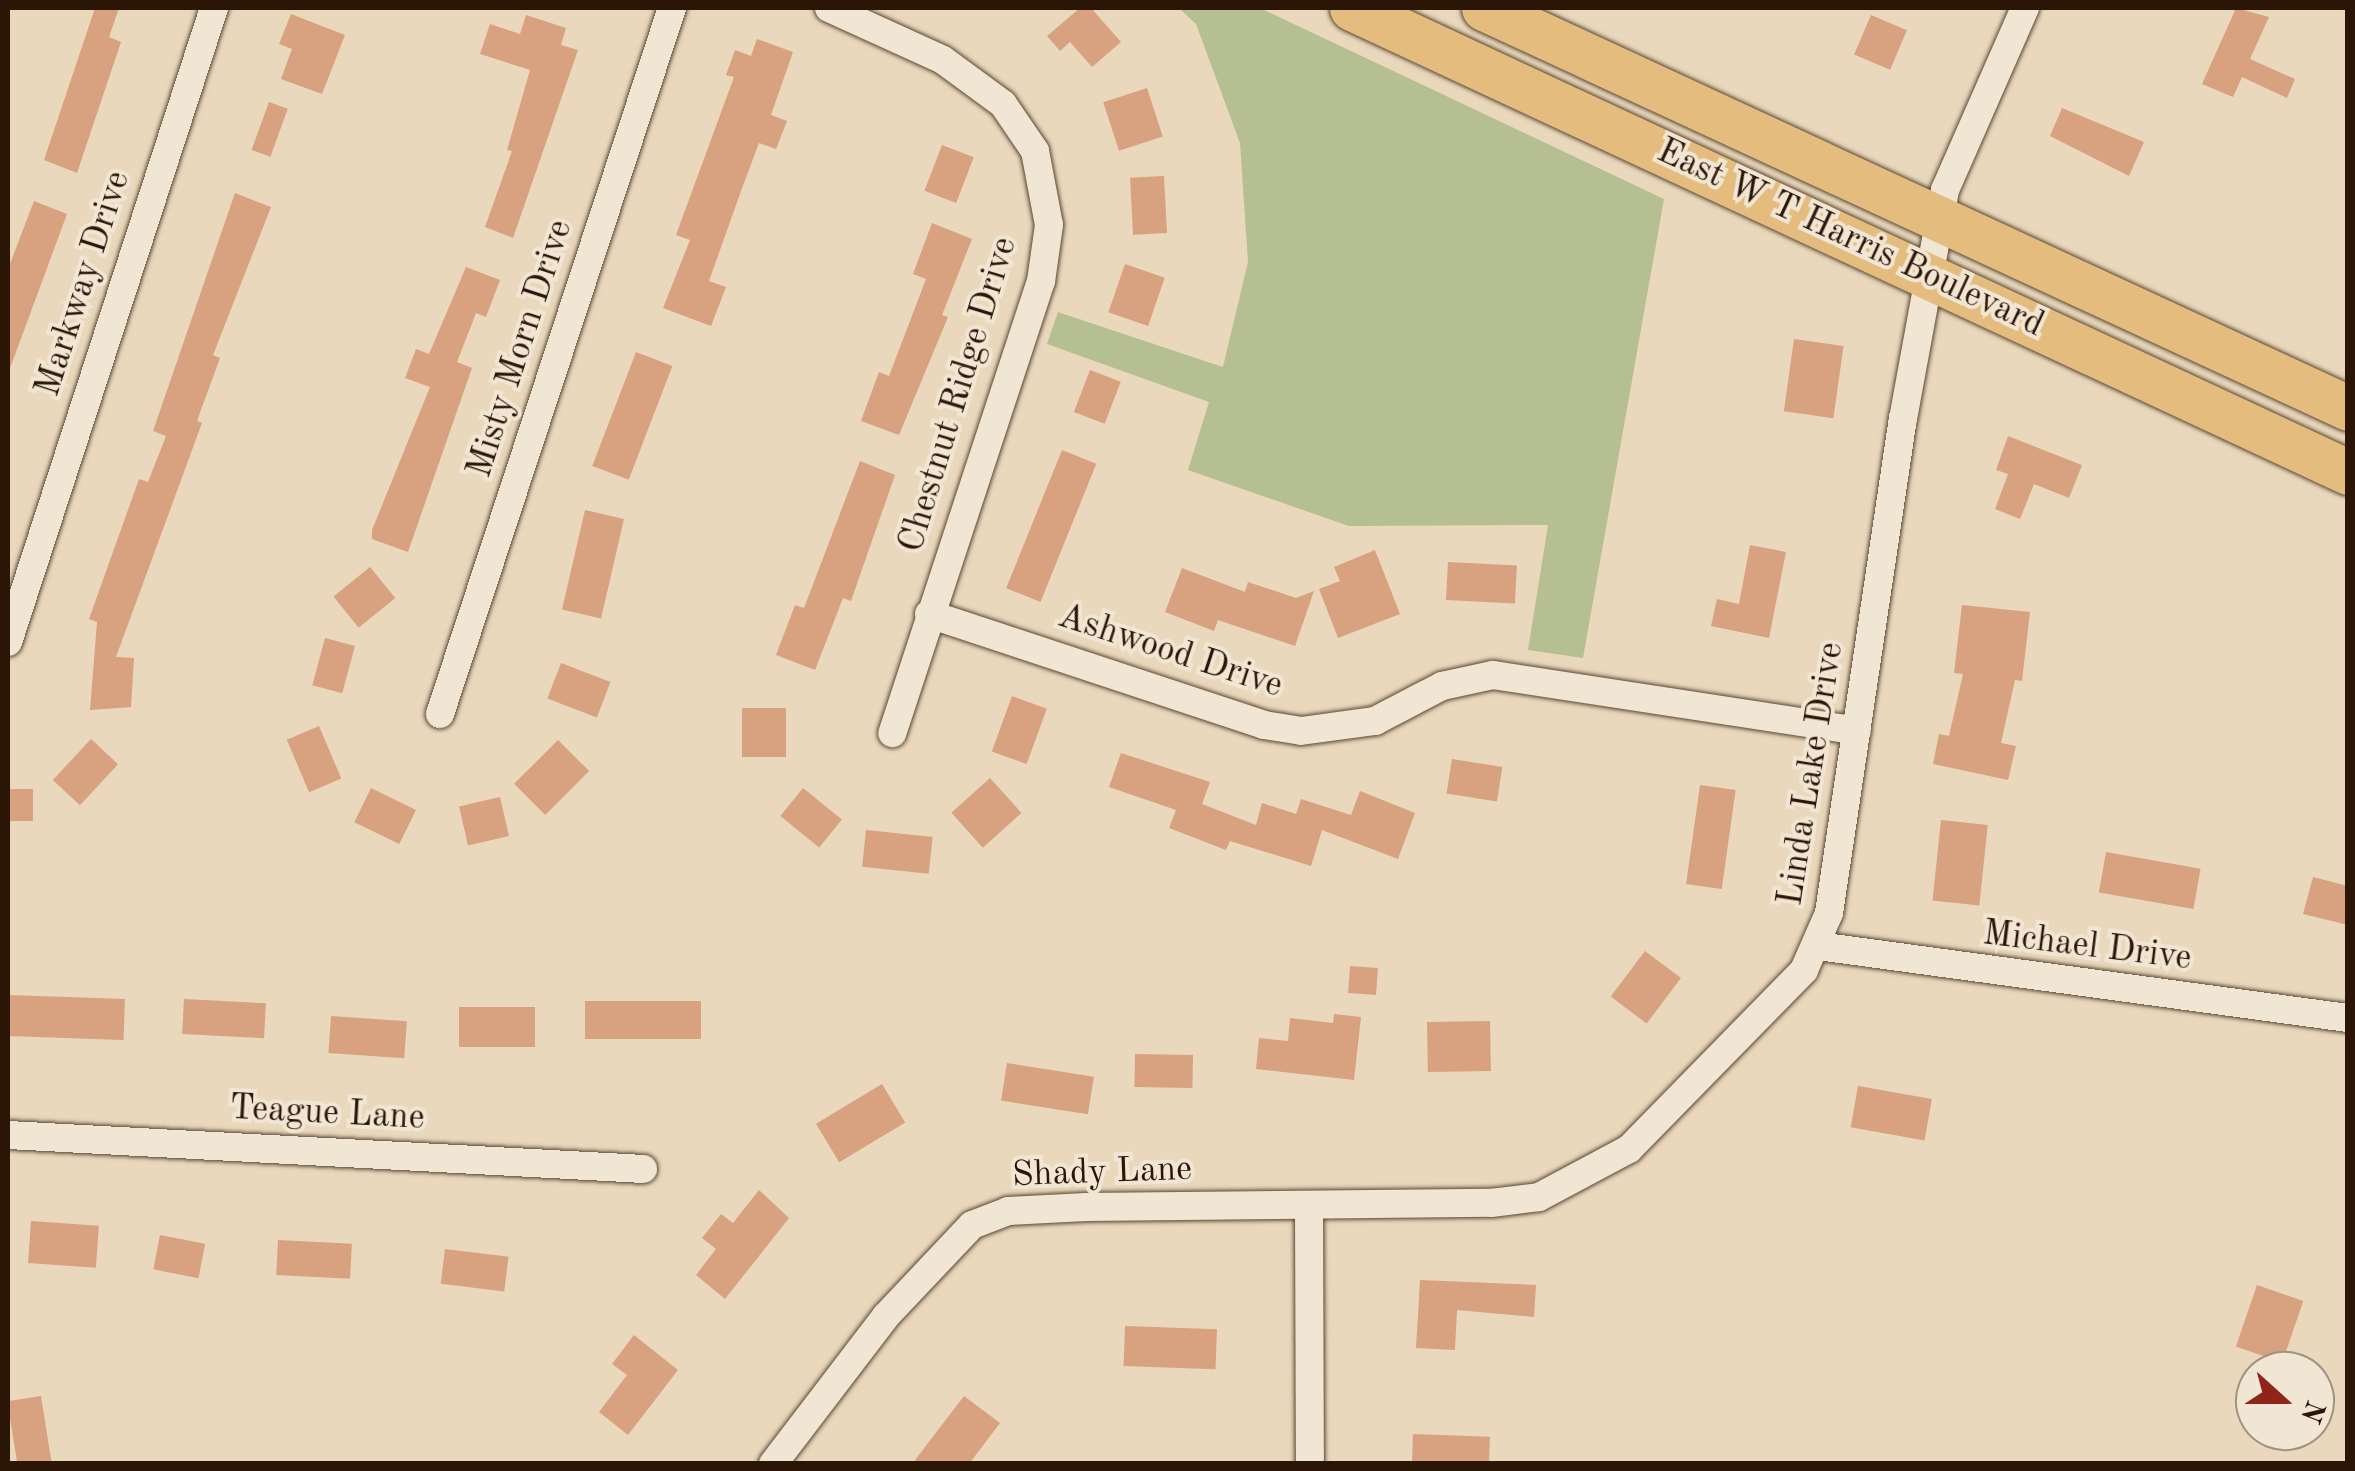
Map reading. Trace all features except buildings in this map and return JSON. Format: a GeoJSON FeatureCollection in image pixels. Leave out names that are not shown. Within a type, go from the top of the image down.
{"type":"FeatureCollection","features":[{"type":"Feature","properties":{"kind":"main road","name":"East W T Harris Boulevard"},"geometry":{"type":"LineString","coordinates":[[1352,8],[2348,472]]}},
{"type":"Feature","properties":{"kind":"main road","name":"East W T Harris Boulevard"},"geometry":{"type":"LineString","coordinates":[[1484,8],[2348,408]]}},
{"type":"Feature","properties":{"kind":"street","name":"Markway Drive"},"geometry":{"type":"LineString","coordinates":[[8,642],[214,8]]}},
{"type":"Feature","properties":{"kind":"street","name":"Misty Morn Drive"},"geometry":{"type":"LineString","coordinates":[[440,714],[672,8]]}},
{"type":"Feature","properties":{"kind":"street","name":"Chestnut Ridge Drive"},"geometry":{"type":"LineString","coordinates":[[829,8],[975,79],[1015,118],[1046,187],[1048,244],[1040,281],[892,733]]}},
{"type":"Feature","properties":{"kind":"street","name":"Linda Lake Drive"},"geometry":{"type":"LineString","coordinates":[[1309,1206],[1491,1203],[1539,1197],[1592,1174],[1690,1093],[1818,946],[1858,731],[1940,220],[1954,159],[2025,8]]}},
{"type":"Feature","properties":{"kind":"street","name":"Ashwood Drive"},"geometry":{"type":"LineString","coordinates":[[930,614],[1264,725],[1301,731],[1375,720],[1442,686],[1493,675],[1858,731]]}},
{"type":"Feature","properties":{"kind":"street","name":"Michael Drive"},"geometry":{"type":"LineString","coordinates":[[1818,946],[2348,1018]]}},
{"type":"Feature","properties":{"kind":"street","name":"Teague Lane"},"geometry":{"type":"LineString","coordinates":[[8,1134],[643,1169]]}},
{"type":"Feature","properties":{"kind":"street","name":"Shady Lane"},"geometry":{"type":"LineString","coordinates":[[773,1464],[886,1316],[972,1225],[1008,1211],[1086,1206],[1309,1206]]}},
{"type":"Feature","properties":{"kind":"street"},"geometry":{"type":"LineString","coordinates":[[1309,1206],[1310,1464]]}},
{"type":"Feature","properties":{"kind":"green space"},"geometry":{"type":"Polygon","coordinates":[[[1179,8],[1260,8],[1664,199],[1583,658],[1528,650],[1548,525],[1349,526],[1188,470],[1209,402],[1047,344],[1058,312],[1223,367],[1248,262],[1240,143],[1196,24],[1179,8]]]}}]}
